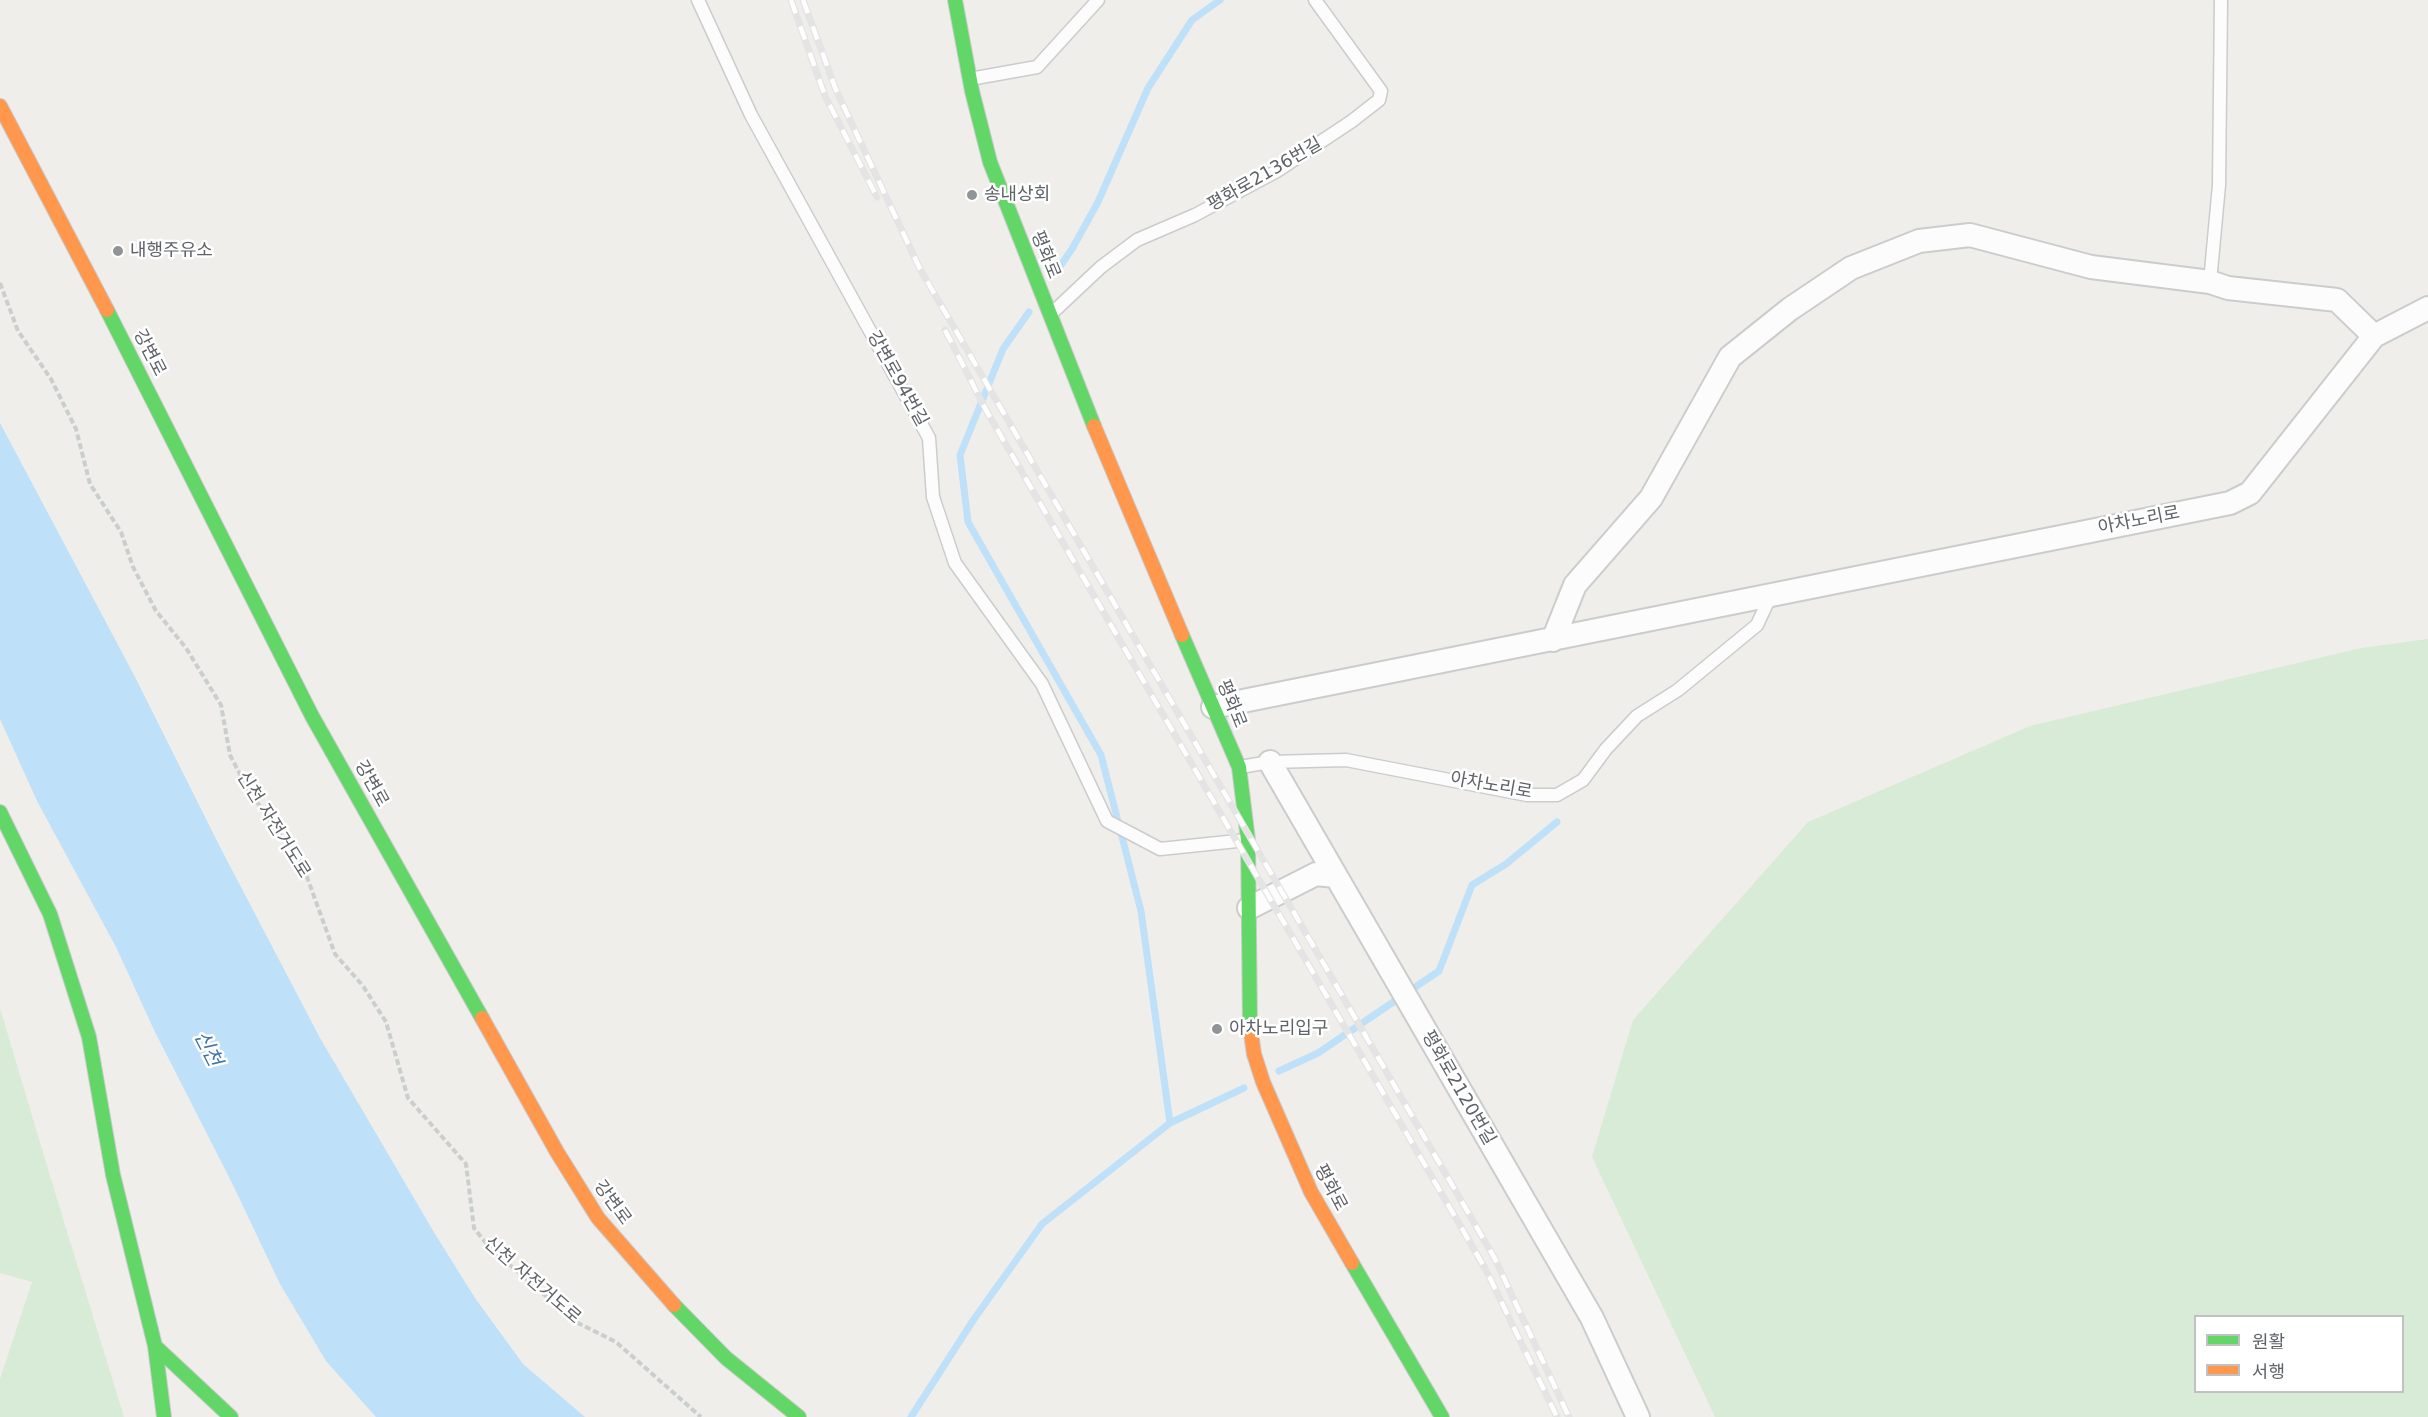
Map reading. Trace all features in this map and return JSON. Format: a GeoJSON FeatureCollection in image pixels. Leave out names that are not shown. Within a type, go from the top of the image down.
{"type":"FeatureCollection","features":[{"type":"Feature","properties":{"kind":"main road","name":"평화로"},"geometry":{"type":"LineString","coordinates":[[955,0],[969,80],[990,162],[1126,505],[1239,767],[1248,840],[1249,1020],[1254,1054],[1263,1082],[1311,1192],[1442,1417]]}},
{"type":"Feature","properties":{"kind":"main road","name":"강변로"},"geometry":{"type":"LineString","coordinates":[[0,106],[54,205],[312,716],[575,1181],[598,1218],[654,1284],[726,1358],[799,1417]]}},
{"type":"Feature","properties":{"kind":"main road"},"geometry":{"type":"LineString","coordinates":[[0,812],[50,914],[89,1036],[113,1176],[155,1346],[164,1417]]}},
{"type":"Feature","properties":{"kind":"main road"},"geometry":{"type":"LineString","coordinates":[[155,1346],[231,1417]]}},
{"type":"Feature","properties":{"kind":"street"},"geometry":{"type":"LineString","coordinates":[[1554,640],[1575,585],[1651,498],[1730,357],[1790,309],[1851,268],[1919,241],[1970,235],[2091,267],[2210,282],[2228,288],[2337,300],[2374,336]]}},
{"type":"Feature","properties":{"kind":"street","name":"아차노리로"},"geometry":{"type":"LineString","coordinates":[[1213,707],[2230,503],[2250,493],[2374,336],[2428,309]]}},
{"type":"Feature","properties":{"kind":"street","name":"평화로2120번길"},"geometry":{"type":"LineString","coordinates":[[1270,762],[1592,1318],[1638,1417]]}},
{"type":"Feature","properties":{"kind":"street"},"geometry":{"type":"LineString","coordinates":[[1249,908],[1316,874],[1335,876]]}},
{"type":"Feature","properties":{"kind":"lane","name":"강변로94번길"},"geometry":{"type":"LineString","coordinates":[[698,0],[751,115],[929,438],[933,497],[955,563],[1042,684],[1107,821],[1160,849],[1248,840]]}},
{"type":"Feature","properties":{"kind":"lane"},"geometry":{"type":"LineString","coordinates":[[969,80],[1037,67],[1098,0]]}},
{"type":"Feature","properties":{"kind":"lane","name":"평화로2136번길"},"geometry":{"type":"LineString","coordinates":[[1050,314],[1101,267],[1137,240],[1195,215],[1277,171],[1352,121],[1379,100],[1381,92],[1315,0]]}},
{"type":"Feature","properties":{"kind":"lane"},"geometry":{"type":"LineString","coordinates":[[2210,282],[2219,185],[2221,0]]}},
{"type":"Feature","properties":{"kind":"lane","name":"아차노리로"},"geometry":{"type":"LineString","coordinates":[[1239,767],[1270,762],[1346,760],[1527,795],[1557,795],[1583,780],[1606,749],[1637,716],[1678,690],[1757,625],[1770,597]]}},
{"type":"Feature","properties":{"kind":"path","name":"신천 자전거도로"},"geometry":{"type":"LineString","coordinates":[[0,283],[18,331],[51,379],[76,429],[90,484],[121,532],[133,567],[156,611],[186,648],[221,705],[230,755],[247,788],[303,866],[335,954],[363,986],[386,1022],[408,1098],[466,1164],[474,1228],[489,1247],[576,1322],[616,1342],[700,1417]]}},
{"type":"Feature","properties":{"kind":"green space"},"geometry":{"type":"Polygon","coordinates":[[[2428,639],[2428,1417],[1715,1417],[1592,1157],[1633,1020],[1808,822],[2030,726],[2361,648],[2428,639]]]}},
{"type":"Feature","properties":{"kind":"green space"},"geometry":{"type":"Polygon","coordinates":[[[0,1008],[124,1417],[0,1417],[0,1379],[32,1282],[0,1273],[0,1008]]]}},
{"type":"Feature","properties":{"kind":"water","name":"신천"},"geometry":{"type":"Polygon","coordinates":[[[0,423],[134,675],[220,847],[320,1038],[435,1234],[475,1298],[523,1364],[585,1417],[376,1417],[326,1361],[280,1284],[232,1183],[154,1030],[116,947],[37,801],[0,719],[0,423]]]}},
{"type":"Feature","properties":{"kind":"waterway"},"geometry":{"type":"LineString","coordinates":[[1054,275],[1072,249],[1098,202],[1148,88],[1192,20],[1220,0]]}},
{"type":"Feature","properties":{"kind":"waterway"},"geometry":{"type":"LineString","coordinates":[[911,1417],[974,1319],[1042,1224],[1170,1123],[1141,911],[1101,755],[968,522],[960,455],[1003,349],[1029,312]]}},
{"type":"Feature","properties":{"kind":"waterway"},"geometry":{"type":"LineString","coordinates":[[1279,1071],[1318,1053],[1439,971],[1472,885],[1506,864],[1557,822]]}},
{"type":"Feature","properties":{"kind":"waterway"},"geometry":{"type":"LineString","coordinates":[[1170,1123],[1244,1088]]}},
{"type":"Feature","properties":{"kind":"railway"},"geometry":{"type":"LineString","coordinates":[[791,0],[825,96],[877,197]]}},
{"type":"Feature","properties":{"kind":"railway"},"geometry":{"type":"LineString","coordinates":[[803,0],[836,90],[920,269],[1494,1257],[1569,1417]]}},
{"type":"Feature","properties":{"kind":"railway"},"geometry":{"type":"LineString","coordinates":[[945,330],[987,412],[1486,1270],[1557,1417]]}},
{"type":"Feature","properties":{"kind":"traffic: fast"},"geometry":{"type":"LineString","coordinates":[[955,0],[972,91],[990,162],[1094,426]]}},
{"type":"Feature","properties":{"kind":"traffic: fast"},"geometry":{"type":"LineString","coordinates":[[107,310],[312,716],[482,1018]]}},
{"type":"Feature","properties":{"kind":"traffic: fast"},"geometry":{"type":"LineString","coordinates":[[1182,635],[1239,767],[1248,840],[1250,1026]]}},
{"type":"Feature","properties":{"kind":"traffic: fast"},"geometry":{"type":"LineString","coordinates":[[0,812],[50,914],[89,1037],[113,1175],[155,1346],[231,1417]]}},
{"type":"Feature","properties":{"kind":"traffic: fast"},"geometry":{"type":"LineString","coordinates":[[1352,1263],[1442,1417]]}},
{"type":"Feature","properties":{"kind":"traffic: fast"},"geometry":{"type":"LineString","coordinates":[[674,1305],[726,1358],[799,1417]]}},
{"type":"Feature","properties":{"kind":"traffic: fast"},"geometry":{"type":"LineString","coordinates":[[155,1346],[164,1417]]}},
{"type":"Feature","properties":{"kind":"traffic: slow"},"geometry":{"type":"LineString","coordinates":[[0,106],[107,310]]}},
{"type":"Feature","properties":{"kind":"traffic: slow"},"geometry":{"type":"LineString","coordinates":[[1094,426],[1182,635]]}},
{"type":"Feature","properties":{"kind":"traffic: slow"},"geometry":{"type":"LineString","coordinates":[[482,1018],[557,1152],[598,1218],[674,1305]]}},
{"type":"Feature","properties":{"kind":"traffic: slow"},"geometry":{"type":"LineString","coordinates":[[1250,1026],[1254,1054],[1263,1082],[1311,1192],[1352,1263]]}},
{"type":"Feature","properties":{"kind":"place","name":"송내상회"},"geometry":{"type":"Point","coordinates":[972,195]}},
{"type":"Feature","properties":{"kind":"place","name":"내행주유소"},"geometry":{"type":"Point","coordinates":[118,251]}},
{"type":"Feature","properties":{"kind":"place","name":"아차노리입구"},"geometry":{"type":"Point","coordinates":[1217,1029]}}]}
